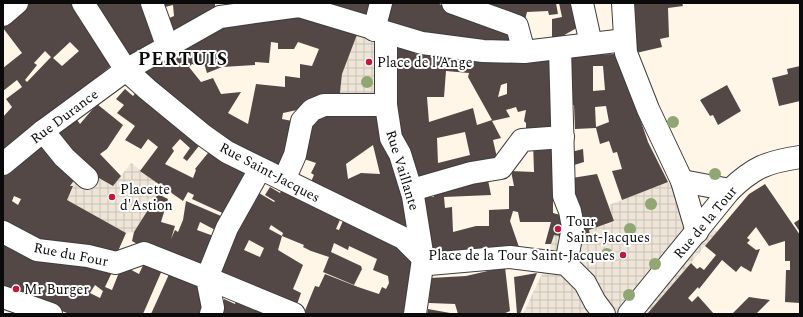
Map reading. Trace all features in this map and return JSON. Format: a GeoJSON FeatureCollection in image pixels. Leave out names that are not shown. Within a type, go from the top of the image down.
{"type":"FeatureCollection","features":[{"type":"Feature","properties":{"kind":"street"},"geometry":{"type":"LineString","coordinates":[[3,15],[17,3]]}},
{"type":"Feature","properties":{"kind":"street","name":"Rue Saint-Jacques"},"geometry":{"type":"LineString","coordinates":[[83,3],[126,70],[147,89],[210,139],[228,152],[260,169],[403,238],[423,259]]}},
{"type":"Feature","properties":{"kind":"street"},"geometry":{"type":"LineString","coordinates":[[152,3],[168,48]]}},
{"type":"Feature","properties":{"kind":"street","name":"Rue Vaillante"},"geometry":{"type":"LineString","coordinates":[[381,3],[380,32],[390,138],[400,154],[412,190],[423,259],[415,314]]}},
{"type":"Feature","properties":{"kind":"street"},"geometry":{"type":"LineString","coordinates":[[453,3],[517,26],[524,52]]}},
{"type":"Feature","properties":{"kind":"street"},"geometry":{"type":"LineString","coordinates":[[582,3],[592,44]]}},
{"type":"Feature","properties":{"kind":"street"},"geometry":{"type":"LineString","coordinates":[[623,3],[626,53],[648,109],[682,181],[697,232]]}},
{"type":"Feature","properties":{"kind":"street"},"geometry":{"type":"LineString","coordinates":[[219,10],[298,4],[380,32],[422,43],[483,51],[524,52],[625,40]]}},
{"type":"Feature","properties":{"kind":"street","name":"Rue Durance"},"geometry":{"type":"LineString","coordinates":[[3,164],[43,131],[126,70],[168,48],[219,10]]}},
{"type":"Feature","properties":{"kind":"street"},"geometry":{"type":"LineString","coordinates":[[558,263],[574,227],[564,196],[560,48]]}},
{"type":"Feature","properties":{"kind":"street"},"geometry":{"type":"LineString","coordinates":[[284,180],[295,155],[302,121],[312,110],[324,104],[386,105]]}},
{"type":"Feature","properties":{"kind":"street"},"geometry":{"type":"LineString","coordinates":[[43,131],[64,157],[87,178]]}},
{"type":"Feature","properties":{"kind":"street"},"geometry":{"type":"LineString","coordinates":[[412,190],[472,173],[501,168],[522,140],[563,137]]}},
{"type":"Feature","properties":{"kind":"street","name":"Rue de la Tour"},"geometry":{"type":"LineString","coordinates":[[629,314],[730,190],[742,179],[774,161],[800,157]]}},
{"type":"Feature","properties":{"kind":"street"},"geometry":{"type":"LineString","coordinates":[[211,314],[213,308],[207,278],[227,228],[260,169]]}},
{"type":"Feature","properties":{"kind":"street"},"geometry":{"type":"LineString","coordinates":[[682,181],[730,190]]}},
{"type":"Feature","properties":{"kind":"street","name":"Rue du Four"},"geometry":{"type":"LineString","coordinates":[[3,232],[37,250],[88,256],[116,263],[144,253],[294,314]]}},
{"type":"Feature","properties":{"kind":"street"},"geometry":{"type":"LineString","coordinates":[[423,259],[429,264],[510,257],[558,263],[585,283],[599,308]]}},
{"type":"Feature","properties":{"kind":"street"},"geometry":{"type":"LineString","coordinates":[[3,297],[51,314]]}},
{"type":"Feature","properties":{"kind":"shaded area","name":"Place de l'Ange"},"geometry":{"type":"Polygon","coordinates":[[[373,25],[392,100],[339,101],[342,74],[358,32],[373,25]]]}},
{"type":"Feature","properties":{"kind":"shaded area","name":"Placette d'Astion"},"geometry":{"type":"Polygon","coordinates":[[[131,163],[163,187],[134,232],[126,233],[67,200],[73,187],[70,186],[78,175],[85,172],[113,186],[131,163]]]}},
{"type":"Feature","properties":{"kind":"shaded area","name":"Place de la Tour Saint-Jacques"},"geometry":{"type":"Polygon","coordinates":[[[668,182],[717,232],[647,314],[523,314],[542,274],[554,235],[566,237],[579,233],[590,235],[589,230],[614,222],[609,205],[668,182]]]}},
{"type":"Feature","properties":{"kind":"building"},"geometry":{"type":"Polygon","coordinates":[[[22,3],[76,3],[113,64],[3,156],[3,117],[12,107],[6,99],[22,87],[17,80],[3,91],[3,68],[22,53],[3,28],[3,18],[22,3]],[[70,42],[53,58],[62,66],[79,51],[70,42]],[[45,51],[34,63],[37,65],[25,80],[27,82],[51,57],[45,51]]]}},
{"type":"Feature","properties":{"kind":"building"},"geometry":{"type":"Polygon","coordinates":[[[89,3],[148,3],[162,43],[130,63],[89,3]]]}},
{"type":"Feature","properties":{"kind":"building"},"geometry":{"type":"Polygon","coordinates":[[[156,3],[215,3],[215,16],[170,42],[156,3]],[[173,5],[165,7],[167,19],[174,16],[173,5]]]}},
{"type":"Feature","properties":{"kind":"building"},"geometry":{"type":"Polygon","coordinates":[[[311,3],[378,3],[373,25],[311,3]]]}},
{"type":"Feature","properties":{"kind":"building"},"geometry":{"type":"Polygon","coordinates":[[[386,3],[437,3],[514,37],[514,45],[380,27],[386,3]]]}},
{"type":"Feature","properties":{"kind":"building"},"geometry":{"type":"Polygon","coordinates":[[[474,3],[556,3],[558,14],[549,15],[548,11],[527,12],[525,20],[474,3]]]}},
{"type":"Feature","properties":{"kind":"building"},"geometry":{"type":"Polygon","coordinates":[[[559,3],[577,3],[582,25],[552,42],[552,19],[562,17],[559,3]]]}},
{"type":"Feature","properties":{"kind":"building"},"geometry":{"type":"Polygon","coordinates":[[[631,3],[682,3],[683,6],[668,8],[669,37],[660,39],[662,47],[636,53],[631,3]]]}},
{"type":"Feature","properties":{"kind":"building"},"geometry":{"type":"Polygon","coordinates":[[[304,16],[358,32],[342,74],[339,101],[283,113],[282,119],[297,122],[282,175],[192,120],[136,74],[223,26],[304,16]],[[271,42],[269,63],[255,62],[255,65],[222,67],[207,73],[204,63],[196,65],[192,64],[189,67],[201,82],[213,78],[221,94],[241,92],[228,113],[248,124],[256,84],[285,87],[285,76],[300,78],[300,64],[312,66],[319,49],[298,42],[294,49],[278,49],[278,43],[271,42]]]}},
{"type":"Feature","properties":{"kind":"building"},"geometry":{"type":"Polygon","coordinates":[[[391,42],[404,45],[416,54],[434,56],[486,58],[550,56],[553,134],[526,136],[526,123],[524,121],[526,110],[518,112],[516,107],[506,110],[510,117],[492,121],[501,138],[493,140],[498,162],[415,185],[397,131],[391,42]],[[446,71],[444,97],[427,97],[429,122],[473,108],[477,125],[492,120],[468,77],[469,73],[446,71]],[[507,83],[501,85],[498,97],[507,94],[507,83]],[[465,132],[437,138],[438,163],[470,155],[465,132]]]}},
{"type":"Feature","properties":{"kind":"building"},"geometry":{"type":"Polygon","coordinates":[[[618,54],[648,142],[668,182],[622,200],[612,171],[622,169],[617,152],[613,153],[609,141],[600,144],[596,128],[575,129],[574,105],[570,105],[567,55],[618,54]],[[593,66],[593,91],[605,90],[603,66],[593,66]],[[606,106],[595,107],[596,127],[609,122],[606,106]]]}},
{"type":"Feature","properties":{"kind":"building"},"geometry":{"type":"Polygon","coordinates":[[[800,66],[800,101],[779,106],[772,78],[788,74],[787,69],[800,66]]]}},
{"type":"Feature","properties":{"kind":"building"},"geometry":{"type":"Polygon","coordinates":[[[727,85],[741,111],[718,125],[713,115],[710,116],[700,100],[727,85]]]}},
{"type":"Feature","properties":{"kind":"building"},"geometry":{"type":"Polygon","coordinates":[[[125,89],[133,96],[139,89],[202,142],[187,161],[183,158],[190,148],[180,139],[172,148],[174,151],[165,164],[193,178],[195,169],[212,148],[253,172],[229,216],[192,199],[194,195],[188,192],[183,201],[140,171],[158,147],[148,139],[141,149],[125,140],[135,126],[117,113],[124,105],[116,99],[125,89]]]}},
{"type":"Feature","properties":{"kind":"building"},"geometry":{"type":"Polygon","coordinates":[[[97,104],[123,125],[107,149],[100,154],[121,176],[113,186],[97,177],[51,135],[75,117],[80,124],[97,104]]]}},
{"type":"Feature","properties":{"kind":"building"},"geometry":{"type":"Polygon","coordinates":[[[382,109],[411,228],[400,229],[308,188],[314,175],[311,173],[316,163],[301,158],[305,132],[318,116],[382,109]],[[373,145],[346,164],[348,179],[361,173],[380,174],[373,145]]]}},
{"type":"Feature","properties":{"kind":"building"},"geometry":{"type":"Polygon","coordinates":[[[43,137],[78,175],[70,186],[73,186],[67,200],[126,233],[115,258],[16,235],[3,225],[3,172],[43,137]],[[14,196],[12,201],[18,205],[21,199],[14,196]]]}},
{"type":"Feature","properties":{"kind":"building"},"geometry":{"type":"Polygon","coordinates":[[[553,141],[553,213],[568,217],[566,237],[554,235],[551,244],[545,244],[551,222],[520,222],[518,212],[513,211],[510,221],[519,247],[447,252],[428,250],[422,197],[434,197],[431,188],[487,175],[491,195],[444,197],[445,208],[452,207],[453,232],[476,226],[489,226],[489,210],[509,209],[509,186],[514,186],[511,171],[534,172],[533,142],[553,141]]]}},
{"type":"Feature","properties":{"kind":"building"},"geometry":{"type":"Polygon","coordinates":[[[583,149],[584,162],[571,166],[571,152],[583,149]]]}},
{"type":"Feature","properties":{"kind":"building"},"geometry":{"type":"Polygon","coordinates":[[[597,174],[614,221],[589,230],[590,235],[579,233],[572,178],[597,174]]]}},
{"type":"Feature","properties":{"kind":"building"},"geometry":{"type":"Polygon","coordinates":[[[765,184],[800,235],[800,303],[785,302],[786,270],[790,270],[790,261],[785,261],[785,241],[769,246],[756,227],[747,238],[750,240],[747,243],[756,250],[760,249],[751,272],[741,266],[736,272],[722,260],[699,289],[698,287],[688,298],[692,302],[698,296],[714,314],[647,314],[691,263],[697,269],[700,267],[704,270],[716,255],[705,246],[749,194],[765,184]]]}},
{"type":"Feature","properties":{"kind":"building"},"geometry":{"type":"Polygon","coordinates":[[[270,187],[280,193],[283,187],[342,215],[336,229],[339,230],[345,216],[401,245],[416,262],[407,314],[304,313],[315,286],[319,287],[325,274],[358,287],[379,294],[382,287],[386,289],[389,283],[388,276],[373,270],[377,259],[349,246],[348,250],[334,243],[331,252],[361,266],[362,269],[354,285],[323,272],[329,257],[311,251],[303,247],[304,245],[282,236],[278,250],[303,265],[293,289],[301,293],[295,310],[214,275],[235,230],[238,232],[259,193],[274,202],[275,201],[265,195],[270,187]],[[271,225],[269,229],[282,236],[283,233],[271,225]],[[249,240],[244,250],[260,257],[264,248],[249,240]]]}},
{"type":"Feature","properties":{"kind":"building"},"geometry":{"type":"Polygon","coordinates":[[[158,194],[168,199],[161,222],[175,226],[171,239],[175,230],[178,232],[183,220],[186,201],[228,219],[221,233],[200,222],[197,230],[219,238],[205,270],[144,248],[132,241],[134,232],[158,194]]]}},
{"type":"Feature","properties":{"kind":"building"},"geometry":{"type":"Polygon","coordinates":[[[800,219],[800,232],[794,223],[800,219]]]}},
{"type":"Feature","properties":{"kind":"building"},"geometry":{"type":"Polygon","coordinates":[[[3,236],[114,268],[105,287],[112,290],[122,265],[139,274],[145,261],[163,268],[143,314],[70,314],[3,290],[3,236]],[[95,285],[90,293],[100,298],[103,291],[95,285]]]}},
{"type":"Feature","properties":{"kind":"building"},"geometry":{"type":"Polygon","coordinates":[[[505,267],[510,311],[503,314],[458,314],[455,304],[429,303],[430,278],[466,276],[505,267]]]}},
{"type":"Feature","properties":{"kind":"building"},"geometry":{"type":"Polygon","coordinates":[[[170,272],[206,286],[205,314],[151,314],[170,272]]]}},
{"type":"Feature","properties":{"kind":"building"},"geometry":{"type":"Polygon","coordinates":[[[537,273],[520,314],[517,314],[514,277],[537,273]]]}},
{"type":"Feature","properties":{"kind":"building"},"geometry":{"type":"Polygon","coordinates":[[[749,297],[770,300],[756,314],[732,314],[749,297]]]}},
{"type":"Feature","properties":{"kind":"building"},"geometry":{"type":"Polygon","coordinates":[[[237,298],[263,311],[261,314],[218,314],[224,299],[235,304],[237,298]]]}},
{"type":"Feature","properties":{"kind":"building"},"geometry":{"type":"Polygon","coordinates":[[[428,309],[450,313],[450,314],[427,314],[428,309]]]}},
{"type":"Feature","properties":{"kind":"place","name":"Place de l'Ange"},"geometry":{"type":"Point","coordinates":[369,62]}},
{"type":"Feature","properties":{"kind":"place","name":"Placette d'Astion"},"geometry":{"type":"Point","coordinates":[112,197]}},
{"type":"Feature","properties":{"kind":"place","name":"Tour Saint-Jacques"},"geometry":{"type":"Point","coordinates":[558,229]}},
{"type":"Feature","properties":{"kind":"place","name":"Place de la Tour Saint-Jacques"},"geometry":{"type":"Point","coordinates":[623,255]}},
{"type":"Feature","properties":{"kind":"place","name":"Mr Burger"},"geometry":{"type":"Point","coordinates":[16,289]}},
{"type":"Feature","properties":{"kind":"district","name":"PERTUIS"},"geometry":{"type":"Point","coordinates":[183,59]}}]}
